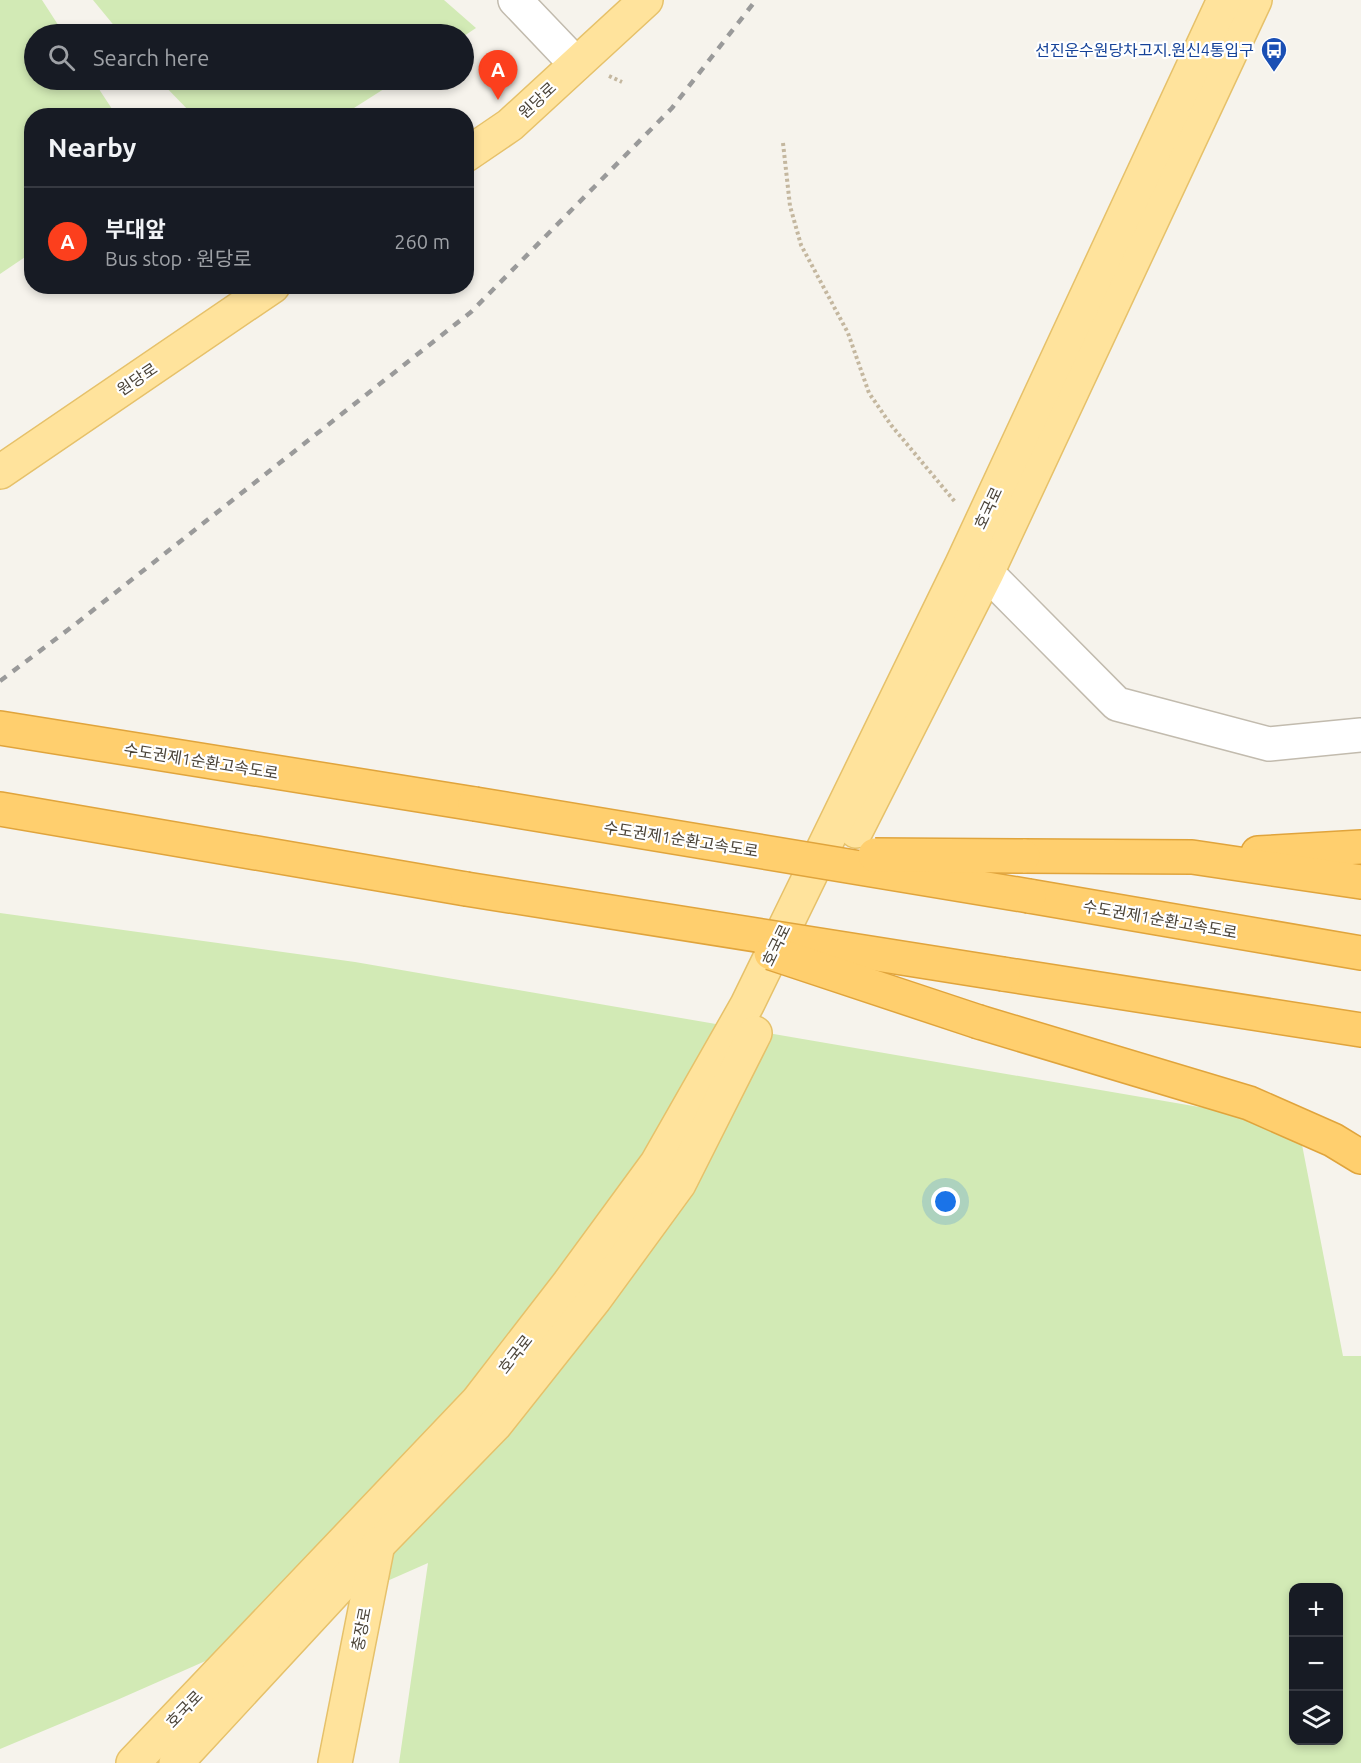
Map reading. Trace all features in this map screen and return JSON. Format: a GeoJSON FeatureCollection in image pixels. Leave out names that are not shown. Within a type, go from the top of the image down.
{"type":"FeatureCollection","features":[{"type":"Feature","properties":{"kind":"highway","name":"수도권제1순환고속도로"},"geometry":{"type":"LineString","coordinates":[[0,728],[475,804],[1361,953]]}},
{"type":"Feature","properties":{"kind":"highway"},"geometry":{"type":"LineString","coordinates":[[0,809],[466,889],[1361,1030]]}},
{"type":"Feature","properties":{"kind":"highway"},"geometry":{"type":"LineString","coordinates":[[771,854],[1192,857],[1361,847]]}},
{"type":"Feature","properties":{"kind":"highway"},"geometry":{"type":"LineString","coordinates":[[1192,857],[1361,882]]}},
{"type":"Feature","properties":{"kind":"highway"},"geometry":{"type":"LineString","coordinates":[[678,922],[979,1022],[1249,1103],[1333,1140],[1361,1157]]}},
{"type":"Feature","properties":{"kind":"main road","name":"원당로"},"geometry":{"type":"LineString","coordinates":[[474,150],[510,125],[645,0]]}},
{"type":"Feature","properties":{"kind":"main road","name":"호국로"},"geometry":{"type":"LineString","coordinates":[[132,1763],[477,1402],[569,1283],[657,1163],[747,1005],[978,529],[1224,0]]}},
{"type":"Feature","properties":{"kind":"main road","name":"호국로"},"geometry":{"type":"LineString","coordinates":[[176,1763],[377,1546],[495,1425],[595,1299],[679,1184],[987,573],[1255,0]]}},
{"type":"Feature","properties":{"kind":"main road","name":"원당로"},"geometry":{"type":"LineString","coordinates":[[0,472],[261,294]]}},
{"type":"Feature","properties":{"kind":"main road","name":"충장로"},"geometry":{"type":"LineString","coordinates":[[335,1763],[387,1496]]}},
{"type":"Feature","properties":{"kind":"street"},"geometry":{"type":"LineString","coordinates":[[515,0],[576,64]]}},
{"type":"Feature","properties":{"kind":"street"},"geometry":{"type":"LineString","coordinates":[[978,529],[987,573],[1117,704],[1269,744],[1361,735]]}},
{"type":"Feature","properties":{"kind":"path"},"geometry":{"type":"LineString","coordinates":[[783,143],[790,206],[801,244],[848,333],[869,393],[891,425],[978,529]]}},
{"type":"Feature","properties":{"kind":"green space"},"geometry":{"type":"Polygon","coordinates":[[[0,0],[42,0],[58,24],[24,24],[24,90],[100,90],[111,108],[24,108],[24,258],[0,274],[0,0]]]}},
{"type":"Feature","properties":{"kind":"green space"},"geometry":{"type":"Polygon","coordinates":[[[93,0],[444,0],[471,24],[113,24],[93,0]]]}},
{"type":"Feature","properties":{"kind":"green space"},"geometry":{"type":"Polygon","coordinates":[[[169,90],[382,90],[354,108],[186,108],[169,90]]]}},
{"type":"Feature","properties":{"kind":"green space"},"geometry":{"type":"Polygon","coordinates":[[[0,913],[355,962],[1298,1124],[1343,1356],[1361,1356],[1361,1763],[399,1763],[428,1563],[0,1749],[0,913]]]}},
{"type":"Feature","properties":{"kind":"railway"},"geometry":{"type":"LineString","coordinates":[[0,681],[471,312],[672,108],[756,0]]}},
{"type":"Feature","properties":{"kind":"place","name":"선진운수원당차고지.원신4통입구"},"geometry":{"type":"Point","coordinates":[1274,73]}},
{"type":"Feature","properties":{"kind":"place","name":"부대앞"},"geometry":{"type":"Point","coordinates":[498,100]}}]}
